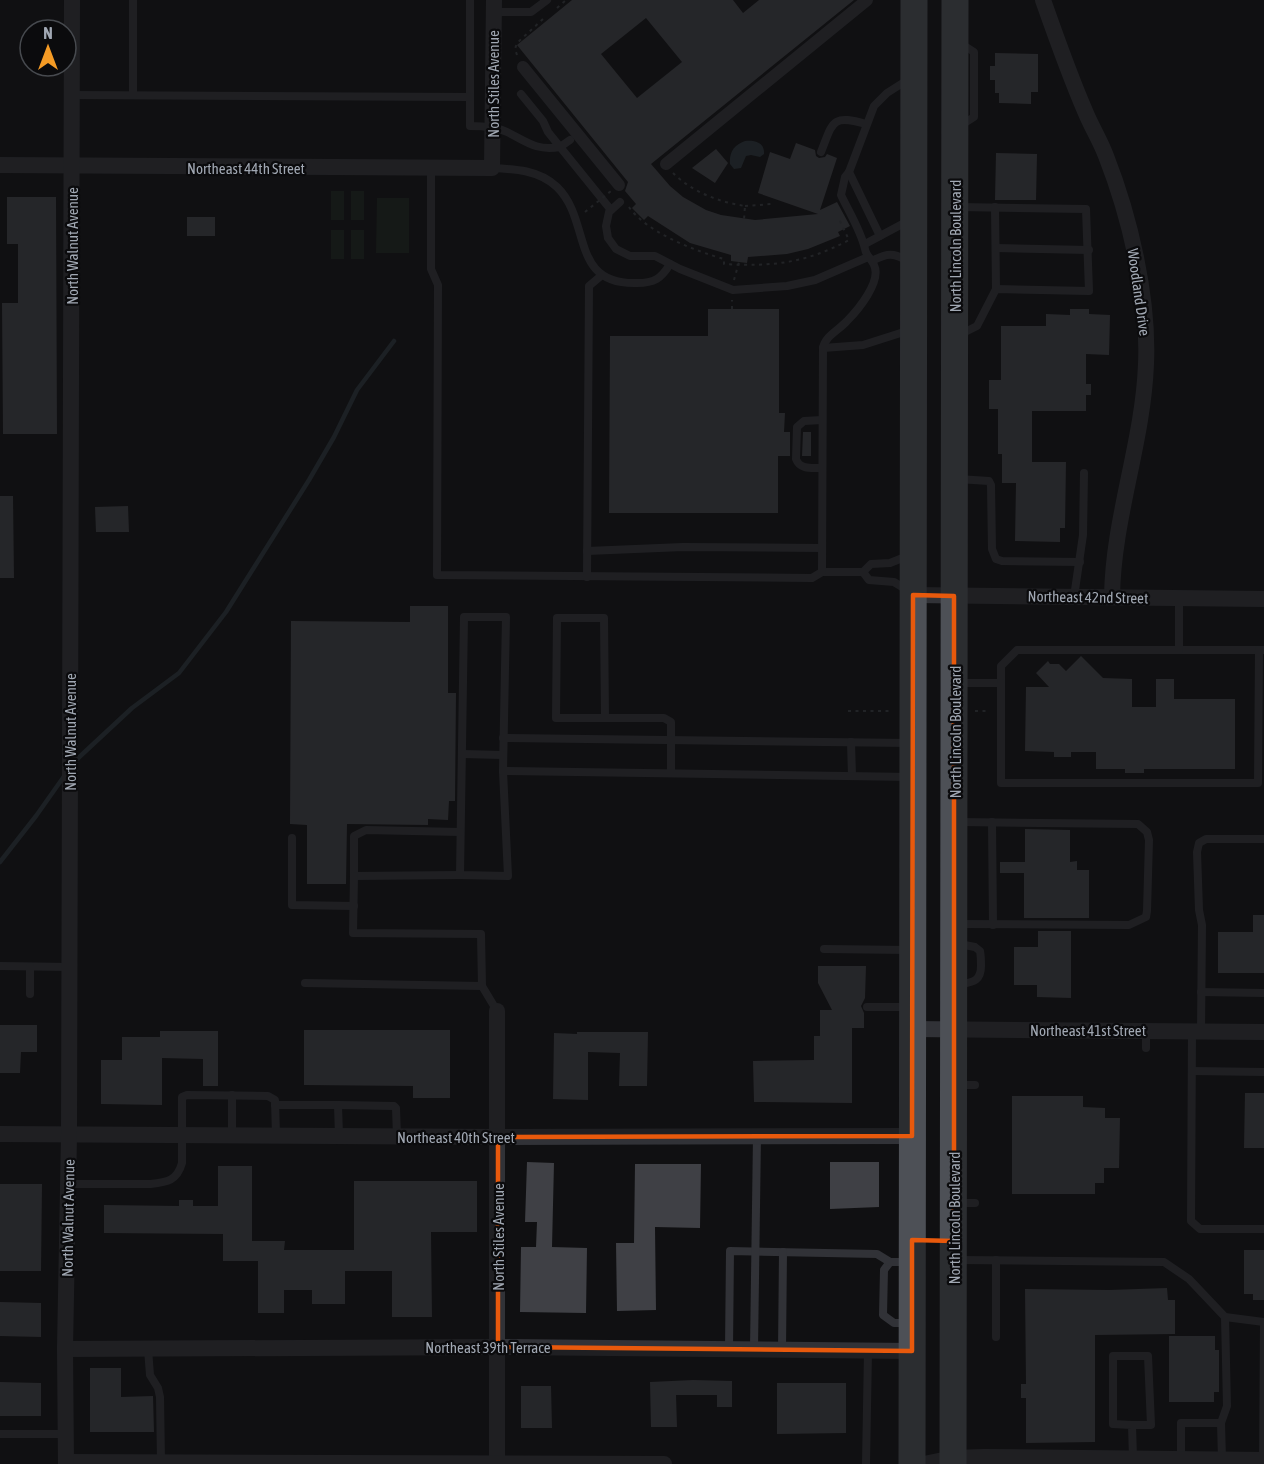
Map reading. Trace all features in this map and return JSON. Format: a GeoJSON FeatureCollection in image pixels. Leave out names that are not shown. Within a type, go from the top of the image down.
{"type":"FeatureCollection","features":[{"type":"Feature","properties":{"kind":"main road"},"geometry":{"type":"LineString","coordinates":[[912,1464],[912,1323],[905,1255],[912,1136],[914,0]]}},
{"type":"Feature","properties":{"kind":"main road","name":"North Lincoln Boulevard"},"geometry":{"type":"LineString","coordinates":[[953,1461],[954,1250],[965,1203],[964,1085],[954,1029],[954,0]]}},
{"type":"Feature","properties":{"kind":"main road"},"geometry":{"type":"LineString","coordinates":[[912,815],[955,819]]}},
{"type":"Feature","properties":{"kind":"main road"},"geometry":{"type":"LineString","coordinates":[[905,1255],[954,1250]]}},
{"type":"Feature","properties":{"kind":"street","name":"North Walnut Avenue"},"geometry":{"type":"LineString","coordinates":[[66,1463],[65,1350],[70,967],[72,0]]}},
{"type":"Feature","properties":{"kind":"street"},"geometry":{"type":"LineString","coordinates":[[666,164],[867,0]]}},
{"type":"Feature","properties":{"kind":"street","name":"Woodland Drive"},"geometry":{"type":"LineString","coordinates":[[1043,0],[1085,112],[1106,155],[1125,211],[1143,305],[1147,343],[1144,394],[1133,466],[1114,558],[1112,597]]}},
{"type":"Feature","properties":{"kind":"street","name":"North Stiles Avenue"},"geometry":{"type":"LineString","coordinates":[[492,168],[494,6]]}},
{"type":"Feature","properties":{"kind":"street"},"geometry":{"type":"LineString","coordinates":[[523,68],[615,188]]}},
{"type":"Feature","properties":{"kind":"street","name":"Northeast 44th Street"},"geometry":{"type":"LineString","coordinates":[[0,165],[492,168]]}},
{"type":"Feature","properties":{"kind":"street","name":"Northeast 42nd Street"},"geometry":{"type":"LineString","coordinates":[[913,595],[1264,599]]}},
{"type":"Feature","properties":{"kind":"street","name":"North Stiles Avenue"},"geometry":{"type":"LineString","coordinates":[[497,1011],[498,1463]]}},
{"type":"Feature","properties":{"kind":"street","name":"Northeast 41st Street"},"geometry":{"type":"LineString","coordinates":[[912,1018],[954,1029],[1264,1032]]}},
{"type":"Feature","properties":{"kind":"street","name":"Northeast 40th Street"},"geometry":{"type":"LineString","coordinates":[[0,1134],[498,1137],[912,1136]]}},
{"type":"Feature","properties":{"kind":"street","name":"Northeast 39th Terrace"},"geometry":{"type":"LineString","coordinates":[[65,1350],[498,1347],[912,1351]]}},
{"type":"Feature","properties":{"kind":"street"},"geometry":{"type":"LineString","coordinates":[[924,1464],[953,1461],[1181,1459],[1262,1461]]}},
{"type":"Feature","properties":{"kind":"street"},"geometry":{"type":"LineString","coordinates":[[66,1463],[664,1464]]}},
{"type":"Feature","properties":{"kind":"lane"},"geometry":{"type":"LineString","coordinates":[[133,0],[133,95]]}},
{"type":"Feature","properties":{"kind":"lane"},"geometry":{"type":"LineString","coordinates":[[470,0],[470,126],[506,131],[533,146],[560,147],[570,140]]}},
{"type":"Feature","properties":{"kind":"lane"},"geometry":{"type":"LineString","coordinates":[[494,6],[531,12],[547,0]]}},
{"type":"Feature","properties":{"kind":"lane"},"geometry":{"type":"LineString","coordinates":[[822,572],[823,348],[826,339],[848,321],[864,300],[875,276],[875,266],[841,195],[845,177],[849,172],[870,112],[879,99],[914,76]]}},
{"type":"Feature","properties":{"kind":"lane"},"geometry":{"type":"LineString","coordinates":[[521,94],[543,121],[548,132],[611,210]]}},
{"type":"Feature","properties":{"kind":"lane"},"geometry":{"type":"LineString","coordinates":[[72,95],[470,97]]}},
{"type":"Feature","properties":{"kind":"lane"},"geometry":{"type":"LineString","coordinates":[[821,152],[835,122],[844,119],[866,124]]}},
{"type":"Feature","properties":{"kind":"lane"},"geometry":{"type":"LineString","coordinates":[[431,168],[431,269],[438,285],[437,575],[812,578],[822,572],[863,572],[871,564],[890,564],[913,553]]}},
{"type":"Feature","properties":{"kind":"lane"},"geometry":{"type":"LineString","coordinates":[[492,168],[536,174],[558,188],[571,207],[587,256],[609,280],[623,283],[647,283],[661,278],[670,264]]}},
{"type":"Feature","properties":{"kind":"lane"},"geometry":{"type":"LineString","coordinates":[[849,172],[880,236]]}},
{"type":"Feature","properties":{"kind":"lane"},"geometry":{"type":"LineString","coordinates":[[623,201],[611,210],[607,219],[609,241],[616,249],[630,256],[655,255],[724,288],[738,291],[787,286],[815,280],[891,253],[899,255],[914,265]]}},
{"type":"Feature","properties":{"kind":"lane"},"geometry":{"type":"LineString","coordinates":[[955,207],[1086,209],[1089,291],[996,289]]}},
{"type":"Feature","properties":{"kind":"lane"},"geometry":{"type":"LineString","coordinates":[[955,337],[977,326],[996,289],[995,207]]}},
{"type":"Feature","properties":{"kind":"lane"},"geometry":{"type":"LineString","coordinates":[[865,244],[914,218]]}},
{"type":"Feature","properties":{"kind":"lane"},"geometry":{"type":"LineString","coordinates":[[996,248],[1089,250]]}},
{"type":"Feature","properties":{"kind":"lane"},"geometry":{"type":"LineString","coordinates":[[587,577],[589,286],[602,275]]}},
{"type":"Feature","properties":{"kind":"lane"},"geometry":{"type":"LineString","coordinates":[[823,348],[863,345],[914,329]]}},
{"type":"Feature","properties":{"kind":"lane"},"geometry":{"type":"LineString","coordinates":[[822,420],[808,420],[800,423],[796,430],[797,462],[804,467],[822,468]]}},
{"type":"Feature","properties":{"kind":"lane"},"geometry":{"type":"LineString","coordinates":[[1074,597],[1083,535],[1083,473]]}},
{"type":"Feature","properties":{"kind":"lane"},"geometry":{"type":"LineString","coordinates":[[955,479],[989,481],[991,485],[992,549],[996,559],[1080,562]]}},
{"type":"Feature","properties":{"kind":"lane"},"geometry":{"type":"LineString","coordinates":[[587,551],[683,547],[822,548]]}},
{"type":"Feature","properties":{"kind":"lane"},"geometry":{"type":"LineString","coordinates":[[863,572],[869,580],[894,582],[913,595]]}},
{"type":"Feature","properties":{"kind":"lane"},"geometry":{"type":"LineString","coordinates":[[1179,598],[1179,650]]}},
{"type":"Feature","properties":{"kind":"lane"},"geometry":{"type":"LineString","coordinates":[[354,876],[508,876],[503,771],[506,617],[464,617],[460,875]]}},
{"type":"Feature","properties":{"kind":"lane"},"geometry":{"type":"LineString","coordinates":[[605,718],[604,618],[557,618],[556,718],[605,718],[664,718],[671,722],[671,773]]}},
{"type":"Feature","properties":{"kind":"lane"},"geometry":{"type":"LineString","coordinates":[[1017,650],[1179,650],[1261,650],[1258,783],[1000,783],[1000,666],[1017,650]]}},
{"type":"Feature","properties":{"kind":"lane"},"geometry":{"type":"LineString","coordinates":[[955,683],[1001,683]]}},
{"type":"Feature","properties":{"kind":"lane"},"geometry":{"type":"LineString","coordinates":[[503,738],[912,742]]}},
{"type":"Feature","properties":{"kind":"lane"},"geometry":{"type":"LineString","coordinates":[[851,742],[852,776]]}},
{"type":"Feature","properties":{"kind":"lane"},"geometry":{"type":"LineString","coordinates":[[462,754],[503,755]]}},
{"type":"Feature","properties":{"kind":"lane"},"geometry":{"type":"LineString","coordinates":[[503,771],[912,777]]}},
{"type":"Feature","properties":{"kind":"lane"},"geometry":{"type":"LineString","coordinates":[[954,934],[993,925],[1110,927],[1139,922],[1146,917],[1147,911],[1149,840],[1143,826],[1138,824],[992,822],[955,819]]}},
{"type":"Feature","properties":{"kind":"lane"},"geometry":{"type":"LineString","coordinates":[[992,822],[993,925]]}},
{"type":"Feature","properties":{"kind":"lane"},"geometry":{"type":"LineString","coordinates":[[460,832],[366,830],[354,836],[353,933],[481,934],[482,986],[497,1011]]}},
{"type":"Feature","properties":{"kind":"lane"},"geometry":{"type":"LineString","coordinates":[[292,838],[292,905],[354,906]]}},
{"type":"Feature","properties":{"kind":"lane"},"geometry":{"type":"LineString","coordinates":[[1264,839],[1206,839],[1198,843],[1202,992],[1192,1071],[1191,1221],[1200,1229],[1264,1229]]}},
{"type":"Feature","properties":{"kind":"lane"},"geometry":{"type":"LineString","coordinates":[[824,949],[912,950]]}},
{"type":"Feature","properties":{"kind":"lane"},"geometry":{"type":"LineString","coordinates":[[0,966],[70,967]]}},
{"type":"Feature","properties":{"kind":"lane"},"geometry":{"type":"LineString","coordinates":[[30,967],[30,993]]}},
{"type":"Feature","properties":{"kind":"lane"},"geometry":{"type":"LineString","coordinates":[[305,983],[482,986]]}},
{"type":"Feature","properties":{"kind":"lane"},"geometry":{"type":"LineString","coordinates":[[1202,992],[1264,993]]}},
{"type":"Feature","properties":{"kind":"lane"},"geometry":{"type":"LineString","coordinates":[[867,1007],[912,1018]]}},
{"type":"Feature","properties":{"kind":"lane"},"geometry":{"type":"LineString","coordinates":[[1146,1031],[1146,1048]]}},
{"type":"Feature","properties":{"kind":"lane"},"geometry":{"type":"LineString","coordinates":[[1192,1071],[1264,1072]]}},
{"type":"Feature","properties":{"kind":"lane"},"geometry":{"type":"LineString","coordinates":[[68,1184],[150,1184],[173,1179],[179,1173],[182,1163],[182,1097],[187,1095],[268,1096],[275,1100],[276,1105],[276,1136]]}},
{"type":"Feature","properties":{"kind":"lane"},"geometry":{"type":"LineString","coordinates":[[232,1095],[232,1136]]}},
{"type":"Feature","properties":{"kind":"lane"},"geometry":{"type":"LineString","coordinates":[[276,1105],[394,1106],[397,1114],[397,1136]]}},
{"type":"Feature","properties":{"kind":"lane"},"geometry":{"type":"LineString","coordinates":[[338,1105],[339,1136]]}},
{"type":"Feature","properties":{"kind":"lane"},"geometry":{"type":"LineString","coordinates":[[754,1350],[757,1136]]}},
{"type":"Feature","properties":{"kind":"lane"},"geometry":{"type":"LineString","coordinates":[[954,1250],[996,1260],[1164,1262],[1188,1279],[1225,1317],[1264,1322],[1262,1461]]}},
{"type":"Feature","properties":{"kind":"lane"},"geometry":{"type":"LineString","coordinates":[[729,1349],[730,1251],[905,1255]]}},
{"type":"Feature","properties":{"kind":"lane"},"geometry":{"type":"LineString","coordinates":[[782,1350],[783,1252]]}},
{"type":"Feature","properties":{"kind":"lane"},"geometry":{"type":"LineString","coordinates":[[996,1260],[996,1337]]}},
{"type":"Feature","properties":{"kind":"lane"},"geometry":{"type":"LineString","coordinates":[[1222,1459],[1221,1423],[1227,1406],[1225,1317]]}},
{"type":"Feature","properties":{"kind":"lane"},"geometry":{"type":"LineString","coordinates":[[148,1349],[150,1375],[158,1388],[160,1397],[161,1462]]}},
{"type":"Feature","properties":{"kind":"lane"},"geometry":{"type":"LineString","coordinates":[[866,1464],[868,1351]]}},
{"type":"Feature","properties":{"kind":"lane"},"geometry":{"type":"LineString","coordinates":[[1113,1356],[1148,1356],[1151,1425],[1132,1425],[1113,1424],[1113,1356]]}},
{"type":"Feature","properties":{"kind":"lane"},"geometry":{"type":"LineString","coordinates":[[1181,1459],[1181,1423],[1221,1423]]}},
{"type":"Feature","properties":{"kind":"lane"},"geometry":{"type":"LineString","coordinates":[[1132,1425],[1140,1460]]}},
{"type":"Feature","properties":{"kind":"lane"},"geometry":{"type":"LineString","coordinates":[[0,1434],[66,1434]]}},
{"type":"Feature","properties":{"kind":"path"},"geometry":{"type":"LineString","coordinates":[[523,68],[515,49],[518,43],[566,0]]}},
{"type":"Feature","properties":{"kind":"path"},"geometry":{"type":"LineString","coordinates":[[666,164],[678,177],[713,198],[745,206],[772,204]]}},
{"type":"Feature","properties":{"kind":"path"},"geometry":{"type":"LineString","coordinates":[[585,212],[615,188]]}},
{"type":"Feature","properties":{"kind":"path"},"geometry":{"type":"LineString","coordinates":[[623,201],[644,223],[692,249],[724,259],[724,264],[768,265],[795,262],[821,254],[849,240]]}},
{"type":"Feature","properties":{"kind":"path"},"geometry":{"type":"LineString","coordinates":[[744,220],[745,206]]}},
{"type":"Feature","properties":{"kind":"path"},"geometry":{"type":"LineString","coordinates":[[733,282],[738,263]]}},
{"type":"Feature","properties":{"kind":"path"},"geometry":{"type":"LineString","coordinates":[[732,297],[732,309]]}},
{"type":"Feature","properties":{"kind":"path"},"geometry":{"type":"LineString","coordinates":[[848,711],[898,711]]}},
{"type":"Feature","properties":{"kind":"highlighted area"},"geometry":{"type":"Polygon","coordinates":[[[913,595],[954,596],[954,1241],[912,1240],[912,1351],[498,1347],[498,1137],[912,1136],[913,595]]]}},
{"type":"Feature","properties":{"kind":"shaded area"},"geometry":{"type":"Polygon","coordinates":[[[745,141],[761,144],[764,154],[760,157],[746,156],[741,168],[734,169],[730,164],[731,153],[735,147],[745,141]]]}},
{"type":"Feature","properties":{"kind":"shaded area"},"geometry":{"type":"Polygon","coordinates":[[[331,191],[344,191],[344,220],[331,220],[331,191]]]}},
{"type":"Feature","properties":{"kind":"shaded area"},"geometry":{"type":"Polygon","coordinates":[[[351,191],[364,191],[364,220],[351,220],[351,191]]]}},
{"type":"Feature","properties":{"kind":"shaded area"},"geometry":{"type":"Polygon","coordinates":[[[377,198],[409,198],[409,253],[376,253],[377,198]]]}},
{"type":"Feature","properties":{"kind":"shaded area"},"geometry":{"type":"Polygon","coordinates":[[[331,230],[344,230],[344,259],[331,259],[331,230]]]}},
{"type":"Feature","properties":{"kind":"shaded area"},"geometry":{"type":"Polygon","coordinates":[[[351,230],[364,230],[364,259],[351,259],[351,230]]]}},
{"type":"Feature","properties":{"kind":"building"},"geometry":{"type":"Polygon","coordinates":[[[572,0],[733,0],[743,13],[759,0],[854,0],[651,164],[683,197],[706,210],[721,215],[755,220],[818,214],[758,193],[770,152],[790,159],[796,143],[815,150],[819,158],[827,154],[837,158],[820,210],[837,202],[850,226],[838,232],[840,236],[808,249],[787,254],[748,257],[747,263],[731,261],[731,255],[690,243],[648,216],[644,220],[632,208],[636,204],[625,191],[628,182],[517,45],[572,0]],[[646,18],[601,54],[637,98],[682,62],[646,18]]]}},
{"type":"Feature","properties":{"kind":"building"},"geometry":{"type":"Polygon","coordinates":[[[995,53],[1038,54],[1038,92],[1031,92],[1031,104],[999,103],[999,93],[995,93],[995,80],[990,80],[990,66],[995,66],[995,53]]]}},
{"type":"Feature","properties":{"kind":"building"},"geometry":{"type":"Polygon","coordinates":[[[716,149],[728,163],[715,183],[692,168],[716,149]]]}},
{"type":"Feature","properties":{"kind":"building"},"geometry":{"type":"Polygon","coordinates":[[[996,153],[1037,154],[1036,200],[995,200],[996,153]]]}},
{"type":"Feature","properties":{"kind":"building"},"geometry":{"type":"Polygon","coordinates":[[[7,197],[56,197],[57,434],[3,434],[2,303],[18,303],[18,244],[7,244],[7,197]]]}},
{"type":"Feature","properties":{"kind":"building"},"geometry":{"type":"Polygon","coordinates":[[[187,217],[215,217],[215,236],[187,236],[187,217]]]}},
{"type":"Feature","properties":{"kind":"building"},"geometry":{"type":"Polygon","coordinates":[[[708,309],[779,309],[779,413],[785,413],[784,432],[790,432],[790,456],[778,456],[778,513],[609,513],[610,336],[708,336],[708,309]]]}},
{"type":"Feature","properties":{"kind":"building"},"geometry":{"type":"Polygon","coordinates":[[[1070,309],[1089,309],[1089,314],[1110,315],[1109,355],[1086,354],[1086,384],[1091,384],[1091,395],[1086,395],[1086,411],[1032,411],[1032,462],[1066,462],[1065,528],[1060,528],[1060,542],[1015,541],[1016,483],[1002,483],[1002,454],[998,454],[998,409],[989,409],[989,380],[1001,380],[1001,326],[1046,326],[1046,314],[1070,315],[1070,309]]]}},
{"type":"Feature","properties":{"kind":"building"},"geometry":{"type":"Polygon","coordinates":[[[803,432],[811,432],[811,456],[802,456],[803,432]]]}},
{"type":"Feature","properties":{"kind":"building"},"geometry":{"type":"Polygon","coordinates":[[[0,496],[13,496],[14,578],[0,578],[0,496]]]}},
{"type":"Feature","properties":{"kind":"building"},"geometry":{"type":"Polygon","coordinates":[[[128,506],[129,532],[96,532],[95,507],[128,506]]]}},
{"type":"Feature","properties":{"kind":"building"},"geometry":{"type":"Polygon","coordinates":[[[410,606],[448,606],[448,693],[456,693],[455,801],[449,801],[448,820],[428,819],[428,825],[347,824],[346,884],[307,884],[307,825],[290,824],[291,621],[410,622],[410,606]]]}},
{"type":"Feature","properties":{"kind":"building"},"geometry":{"type":"Polygon","coordinates":[[[1081,656],[1103,678],[1132,679],[1132,707],[1156,707],[1156,679],[1174,679],[1174,699],[1235,699],[1235,769],[1144,769],[1144,773],[1125,773],[1125,769],[1096,769],[1096,752],[1071,752],[1071,757],[1054,757],[1054,752],[1025,751],[1026,687],[1049,687],[1036,673],[1048,661],[1050,664],[1059,664],[1066,671],[1081,656]]]}},
{"type":"Feature","properties":{"kind":"building"},"geometry":{"type":"Polygon","coordinates":[[[1025,829],[1070,830],[1070,862],[1077,861],[1077,870],[1089,870],[1089,918],[1024,918],[1024,873],[1000,873],[1000,862],[1025,862],[1025,829]]]}},
{"type":"Feature","properties":{"kind":"building"},"geometry":{"type":"Polygon","coordinates":[[[1253,915],[1264,915],[1264,973],[1218,973],[1218,932],[1253,932],[1253,915]]]}},
{"type":"Feature","properties":{"kind":"building"},"geometry":{"type":"Polygon","coordinates":[[[1038,931],[1071,931],[1071,998],[1037,997],[1037,985],[1014,985],[1014,947],[1038,947],[1038,931]]]}},
{"type":"Feature","properties":{"kind":"building"},"geometry":{"type":"Polygon","coordinates":[[[818,966],[866,966],[865,998],[861,1006],[864,1013],[864,1028],[852,1028],[852,1103],[754,1102],[753,1061],[814,1060],[814,1036],[820,1036],[820,1010],[832,1010],[818,983],[818,966]]]}},
{"type":"Feature","properties":{"kind":"building"},"geometry":{"type":"Polygon","coordinates":[[[0,1025],[37,1025],[37,1052],[21,1052],[20,1073],[0,1073],[0,1025]]]}},
{"type":"Feature","properties":{"kind":"building"},"geometry":{"type":"Polygon","coordinates":[[[304,1030],[450,1030],[450,1098],[413,1098],[413,1086],[304,1085],[304,1030]]]}},
{"type":"Feature","properties":{"kind":"building"},"geometry":{"type":"Polygon","coordinates":[[[160,1031],[218,1031],[218,1086],[203,1086],[203,1059],[162,1058],[162,1105],[101,1104],[101,1060],[122,1060],[122,1037],[160,1037],[160,1031]]]}},
{"type":"Feature","properties":{"kind":"building"},"geometry":{"type":"Polygon","coordinates":[[[577,1032],[648,1032],[647,1086],[619,1086],[620,1053],[588,1052],[588,1100],[553,1099],[554,1033],[577,1034],[577,1032]]]}},
{"type":"Feature","properties":{"kind":"building"},"geometry":{"type":"Polygon","coordinates":[[[1245,1093],[1264,1093],[1264,1148],[1244,1148],[1245,1093]]]}},
{"type":"Feature","properties":{"kind":"building"},"geometry":{"type":"Polygon","coordinates":[[[1012,1096],[1083,1096],[1083,1107],[1105,1108],[1105,1118],[1120,1118],[1119,1168],[1104,1168],[1104,1183],[1095,1183],[1095,1194],[1012,1194],[1012,1096]]]}},
{"type":"Feature","properties":{"kind":"building"},"geometry":{"type":"Polygon","coordinates":[[[527,1162],[554,1163],[552,1247],[587,1248],[586,1313],[520,1312],[521,1247],[536,1247],[537,1222],[525,1222],[527,1162]]]}},
{"type":"Feature","properties":{"kind":"building"},"geometry":{"type":"Polygon","coordinates":[[[830,1162],[879,1162],[879,1207],[830,1209],[830,1162]]]}},
{"type":"Feature","properties":{"kind":"building"},"geometry":{"type":"Polygon","coordinates":[[[635,1164],[701,1164],[700,1228],[655,1227],[656,1310],[617,1311],[616,1243],[634,1243],[635,1164]]]}},
{"type":"Feature","properties":{"kind":"building"},"geometry":{"type":"Polygon","coordinates":[[[218,1166],[252,1166],[252,1241],[285,1241],[284,1250],[354,1250],[354,1181],[477,1181],[477,1232],[431,1232],[432,1317],[392,1317],[392,1271],[345,1271],[345,1304],[312,1304],[312,1290],[284,1290],[284,1313],[258,1313],[258,1261],[223,1261],[223,1234],[104,1233],[104,1205],[179,1206],[179,1200],[193,1200],[193,1206],[218,1206],[218,1166]]]}},
{"type":"Feature","properties":{"kind":"building"},"geometry":{"type":"Polygon","coordinates":[[[0,1184],[42,1184],[41,1271],[0,1271],[0,1184]]]}},
{"type":"Feature","properties":{"kind":"building"},"geometry":{"type":"Polygon","coordinates":[[[1244,1250],[1264,1250],[1264,1300],[1253,1300],[1253,1294],[1244,1294],[1244,1250]]]}},
{"type":"Feature","properties":{"kind":"building"},"geometry":{"type":"Polygon","coordinates":[[[1167,1288],[1168,1300],[1175,1300],[1175,1334],[1095,1335],[1095,1442],[1026,1443],[1026,1398],[1021,1398],[1021,1384],[1026,1384],[1025,1289],[1167,1288]]]}},
{"type":"Feature","properties":{"kind":"building"},"geometry":{"type":"Polygon","coordinates":[[[0,1302],[41,1303],[41,1337],[0,1336],[0,1302]]]}},
{"type":"Feature","properties":{"kind":"building"},"geometry":{"type":"Polygon","coordinates":[[[1169,1336],[1215,1336],[1215,1350],[1219,1350],[1219,1392],[1214,1392],[1214,1402],[1169,1402],[1169,1336]]]}},
{"type":"Feature","properties":{"kind":"building"},"geometry":{"type":"Polygon","coordinates":[[[90,1368],[121,1368],[121,1397],[153,1396],[154,1432],[90,1432],[90,1368]]]}},
{"type":"Feature","properties":{"kind":"building"},"geometry":{"type":"Polygon","coordinates":[[[732,1381],[732,1407],[717,1407],[717,1395],[676,1395],[677,1427],[651,1427],[650,1382],[732,1381]]]}},
{"type":"Feature","properties":{"kind":"building"},"geometry":{"type":"Polygon","coordinates":[[[0,1382],[41,1383],[41,1416],[0,1416],[0,1382]]]}},
{"type":"Feature","properties":{"kind":"building"},"geometry":{"type":"Polygon","coordinates":[[[777,1383],[846,1383],[846,1433],[777,1434],[777,1383]]]}},
{"type":"Feature","properties":{"kind":"building"},"geometry":{"type":"Polygon","coordinates":[[[521,1386],[551,1386],[552,1428],[521,1428],[521,1386]]]}},
{"type":"Feature","properties":{"kind":"waterway"},"geometry":{"type":"LineString","coordinates":[[75,761],[132,708],[179,673],[226,612],[309,480],[334,437],[357,390],[394,341]]}},
{"type":"Feature","properties":{"kind":"waterway"},"geometry":{"type":"LineString","coordinates":[[0,862],[65,775]]}}]}
